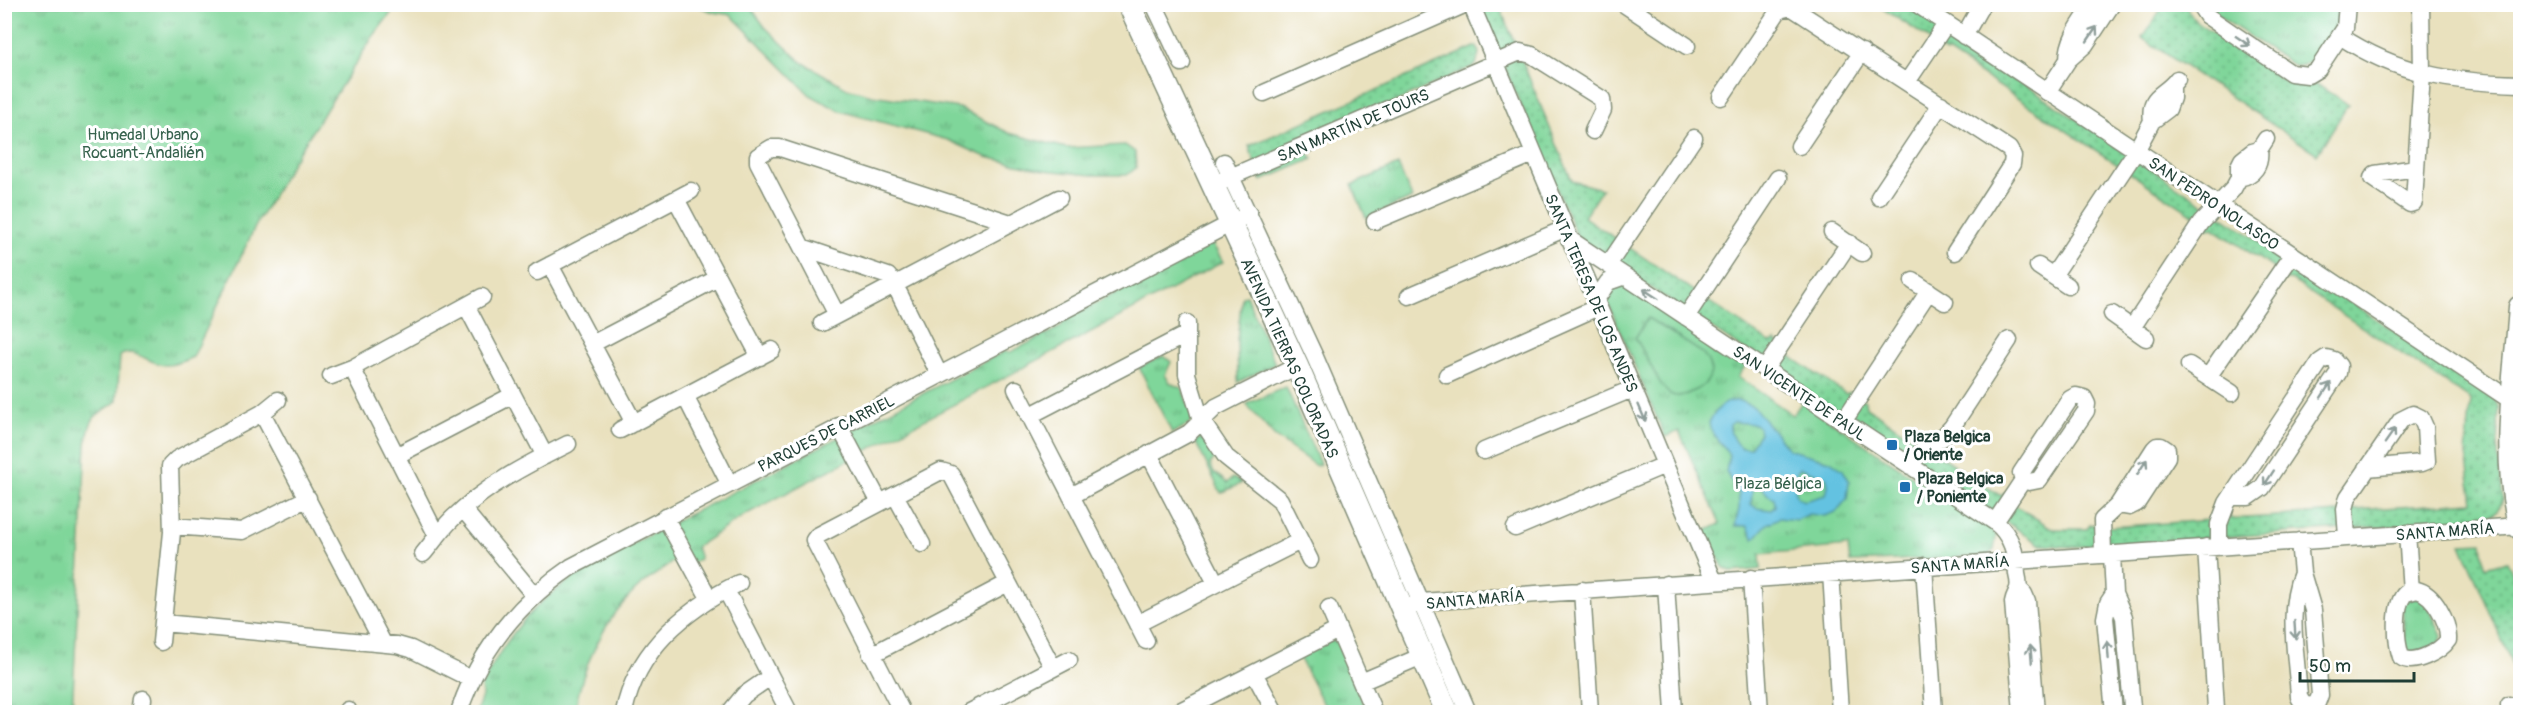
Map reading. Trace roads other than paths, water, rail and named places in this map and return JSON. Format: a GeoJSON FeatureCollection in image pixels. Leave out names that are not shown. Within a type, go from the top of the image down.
{"type":"FeatureCollection","features":[{"type":"Feature","properties":{"kind":"street","name":"AVENIDA TIERRAS COLORADAS"},"geometry":{"type":"LineString","coordinates":[[1130,4],[1222,175],[1297,366],[1411,606],[1468,712]]}},
{"type":"Feature","properties":{"kind":"street"},"geometry":{"type":"LineString","coordinates":[[1154,4],[1182,63]]}},
{"type":"Feature","properties":{"kind":"street"},"geometry":{"type":"LineString","coordinates":[[1264,93],[1466,4]]}},
{"type":"Feature","properties":{"kind":"street","name":"SANTA TERESA DE LOS ANDES"},"geometry":{"type":"LineString","coordinates":[[1471,4],[1714,581]]}},
{"type":"Feature","properties":{"kind":"street"},"geometry":{"type":"LineString","coordinates":[[1624,4],[1687,46]]}},
{"type":"Feature","properties":{"kind":"street","name":"SAN PEDRO NOLASCO"},"geometry":{"type":"LineString","coordinates":[[1917,4],[2512,402]]}},
{"type":"Feature","properties":{"kind":"street"},"geometry":{"type":"LineString","coordinates":[[1964,36],[1982,4]]}},
{"type":"Feature","properties":{"kind":"street"},"geometry":{"type":"LineString","coordinates":[[2068,60],[2071,40],[2094,4]]}},
{"type":"Feature","properties":{"kind":"street"},"geometry":{"type":"LineString","coordinates":[[2047,92],[2068,60],[2085,45],[2112,4]]}},
{"type":"Feature","properties":{"kind":"street"},"geometry":{"type":"LineString","coordinates":[[2199,4],[2207,16],[2296,75],[2308,75],[2318,69],[2346,24],[2347,4]]}},
{"type":"Feature","properties":{"kind":"street"},"geometry":{"type":"LineString","coordinates":[[2416,168],[2422,74],[2421,4]]}},
{"type":"Feature","properties":{"kind":"street"},"geometry":{"type":"LineString","coordinates":[[1721,97],[1783,8],[1795,9],[2009,148],[2013,156],[2012,164],[1955,252]]}},
{"type":"Feature","properties":{"kind":"street"},"geometry":{"type":"LineString","coordinates":[[1907,82],[1946,24]]}},
{"type":"Feature","properties":{"kind":"street"},"geometry":{"type":"LineString","coordinates":[[2340,36],[2378,58],[2422,74],[2462,82],[2520,84]]}},
{"type":"Feature","properties":{"kind":"street","name":"SAN MARTÍN DE TOURS"},"geometry":{"type":"LineString","coordinates":[[1222,175],[1495,63],[1514,53],[1526,52],[1598,96],[1604,107],[1593,131]]}},
{"type":"Feature","properties":{"kind":"street"},"geometry":{"type":"LineString","coordinates":[[1799,146],[1862,52]]}},
{"type":"Feature","properties":{"kind":"street"},"geometry":{"type":"LineString","coordinates":[[2054,276],[2136,151],[2152,121],[2154,101],[2174,83]]}},
{"type":"Feature","properties":{"kind":"street"},"geometry":{"type":"LineString","coordinates":[[1879,197],[1941,104]]}},
{"type":"Feature","properties":{"kind":"street"},"geometry":{"type":"LineString","coordinates":[[1608,266],[1694,138]]}},
{"type":"Feature","properties":{"kind":"street"},"geometry":{"type":"LineString","coordinates":[[2112,315],[2139,333],[2201,223],[2233,189],[2239,178],[2255,170],[2262,145]]}},
{"type":"Feature","properties":{"kind":"street"},"geometry":{"type":"LineString","coordinates":[[1011,223],[780,148],[771,148],[759,154],[757,160],[802,248],[830,319],[1059,198]]}},
{"type":"Feature","properties":{"kind":"street"},"geometry":{"type":"LineString","coordinates":[[1375,221],[1533,154]]}},
{"type":"Feature","properties":{"kind":"street"},"geometry":{"type":"LineString","coordinates":[[1686,317],[1778,178]]}},
{"type":"Feature","properties":{"kind":"street"},"geometry":{"type":"LineString","coordinates":[[676,199],[718,278],[766,353],[627,426],[592,344],[544,268],[691,191]]}},
{"type":"Feature","properties":{"kind":"street","name":"AVENIDA TIERRAS COLORADAS"},"geometry":{"type":"LineString","coordinates":[[1239,218],[1316,357],[1411,606],[1422,656],[1447,712]]}},
{"type":"Feature","properties":{"kind":"street","name":"PARQUES DE CARRIEL"},"geometry":{"type":"LineString","coordinates":[[459,712],[471,680],[492,642],[534,595],[571,567],[1239,218]]}},
{"type":"Feature","properties":{"kind":"street"},"geometry":{"type":"LineString","coordinates":[[1765,369],[1856,248],[1832,232]]}},
{"type":"Feature","properties":{"kind":"street"},"geometry":{"type":"LineString","coordinates":[[1409,296],[1566,234]]}},
{"type":"Feature","properties":{"kind":"street","name":"SAN VICENTE DE PAUL"},"geometry":{"type":"LineString","coordinates":[[1566,234],[1608,266],[1995,522],[2010,540],[2016,560],[2018,588]]}},
{"type":"Feature","properties":{"kind":"street"},"geometry":{"type":"LineString","coordinates":[[802,248],[882,273],[895,285],[939,374]]}},
{"type":"Feature","properties":{"kind":"street"},"geometry":{"type":"LineString","coordinates":[[2208,377],[2292,255]]}},
{"type":"Feature","properties":{"kind":"street"},"geometry":{"type":"LineString","coordinates":[[2038,266],[2068,286]]}},
{"type":"Feature","properties":{"kind":"street"},"geometry":{"type":"LineString","coordinates":[[1447,375],[1596,304],[1608,282],[1624,276]]}},
{"type":"Feature","properties":{"kind":"street"},"geometry":{"type":"LineString","coordinates":[[592,344],[718,278]]}},
{"type":"Feature","properties":{"kind":"street"},"geometry":{"type":"LineString","coordinates":[[1913,281],[1945,302]]}},
{"type":"Feature","properties":{"kind":"street"},"geometry":{"type":"LineString","coordinates":[[1844,422],[1929,291]]}},
{"type":"Feature","properties":{"kind":"street"},"geometry":{"type":"LineString","coordinates":[[331,376],[352,368],[482,297]]}},
{"type":"Feature","properties":{"kind":"street"},"geometry":{"type":"LineString","coordinates":[[467,307],[545,456]]}},
{"type":"Feature","properties":{"kind":"street"},"geometry":{"type":"LineString","coordinates":[[2520,317],[2512,402],[2515,424],[2511,479],[2520,527]]}},
{"type":"Feature","properties":{"kind":"street"},"geometry":{"type":"LineString","coordinates":[[1029,416],[1186,329],[1187,374],[1201,420],[1226,457],[1280,500],[1310,560]]}},
{"type":"Feature","properties":{"kind":"street"},"geometry":{"type":"LineString","coordinates":[[1910,466],[1924,448],[1942,438],[1952,427],[2008,340]]}},
{"type":"Feature","properties":{"kind":"street"},"geometry":{"type":"LineString","coordinates":[[2216,709],[2213,547],[2219,524],[2231,496],[2320,362],[2326,358],[2334,360],[2338,366],[2338,373],[2259,492],[2244,498],[2231,496]]}},
{"type":"Feature","properties":{"kind":"street"},"geometry":{"type":"LineString","coordinates":[[2189,365],[2232,393]]}},
{"type":"Feature","properties":{"kind":"street"},"geometry":{"type":"LineString","coordinates":[[1071,496],[1189,433],[1216,407],[1297,366]]}},
{"type":"Feature","properties":{"kind":"street"},"geometry":{"type":"LineString","coordinates":[[352,368],[437,536]]}},
{"type":"Feature","properties":{"kind":"street"},"geometry":{"type":"LineString","coordinates":[[1016,389],[1146,641]]}},
{"type":"Feature","properties":{"kind":"street"},"geometry":{"type":"LineString","coordinates":[[1484,451],[1632,389]]}},
{"type":"Feature","properties":{"kind":"street"},"geometry":{"type":"LineString","coordinates":[[396,456],[513,395]]}},
{"type":"Feature","properties":{"kind":"street"},"geometry":{"type":"LineString","coordinates":[[685,396],[729,483]]}},
{"type":"Feature","properties":{"kind":"street"},"geometry":{"type":"LineString","coordinates":[[1995,522],[2023,480],[2021,473],[2070,399],[2076,396],[2084,398],[2087,404],[2086,411],[2039,480],[2029,482],[2023,480]]}},
{"type":"Feature","properties":{"kind":"street"},"geometry":{"type":"LineString","coordinates":[[161,642],[172,526],[169,471],[173,462],[262,412],[278,400]]}},
{"type":"Feature","properties":{"kind":"street"},"geometry":{"type":"LineString","coordinates":[[262,412],[384,643]]}},
{"type":"Feature","properties":{"kind":"street"},"geometry":{"type":"LineString","coordinates":[[839,426],[880,503]]}},
{"type":"Feature","properties":{"kind":"street"},"geometry":{"type":"LineString","coordinates":[[2277,427],[2294,439]]}},
{"type":"Feature","properties":{"kind":"street"},"geometry":{"type":"LineString","coordinates":[[423,554],[463,509],[497,482],[568,444]]}},
{"type":"Feature","properties":{"kind":"street"},"geometry":{"type":"LineString","coordinates":[[1149,454],[1216,584]]}},
{"type":"Feature","properties":{"kind":"street"},"geometry":{"type":"LineString","coordinates":[[1515,528],[1665,465]]}},
{"type":"Feature","properties":{"kind":"street"},"geometry":{"type":"LineString","coordinates":[[2347,537],[2346,503],[2351,490],[2367,468]]}},
{"type":"Feature","properties":{"kind":"street"},"geometry":{"type":"LineString","coordinates":[[902,712],[814,540],[817,536],[937,472],[948,472],[1053,668]]}},
{"type":"Feature","properties":{"kind":"street"},"geometry":{"type":"LineString","coordinates":[[895,495],[922,544]]}},
{"type":"Feature","properties":{"kind":"street"},"geometry":{"type":"LineString","coordinates":[[172,526],[242,531],[308,498]]}},
{"type":"Feature","properties":{"kind":"street"},"geometry":{"type":"LineString","coordinates":[[2118,505],[2100,525],[2114,594],[2124,617],[2132,707],[2130,712]]}},
{"type":"Feature","properties":{"kind":"street"},"geometry":{"type":"LineString","coordinates":[[463,509],[534,595]]}},
{"type":"Feature","properties":{"kind":"street"},"geometry":{"type":"LineString","coordinates":[[665,517],[709,598]]}},
{"type":"Feature","properties":{"kind":"street","name":"SANTA MARÍA"},"geometry":{"type":"LineString","coordinates":[[1411,606],[1666,584],[2520,527]]}},
{"type":"Feature","properties":{"kind":"street"},"geometry":{"type":"LineString","coordinates":[[2407,533],[2412,591]]}},
{"type":"Feature","properties":{"kind":"street"},"geometry":{"type":"LineString","coordinates":[[1137,624],[1300,541]]}},
{"type":"Feature","properties":{"kind":"street"},"geometry":{"type":"LineString","coordinates":[[2299,541],[2302,573],[2313,610],[2319,695],[2317,703],[2310,706],[2306,706],[2300,700],[2296,644],[2294,602],[2302,573]]}},
{"type":"Feature","properties":{"kind":"street"},"geometry":{"type":"LineString","coordinates":[[1924,566],[1934,712]]}},
{"type":"Feature","properties":{"kind":"street"},"geometry":{"type":"LineString","coordinates":[[1831,573],[1840,712]]}},
{"type":"Feature","properties":{"kind":"street"},"geometry":{"type":"LineString","coordinates":[[1751,578],[1760,712]]}},
{"type":"Feature","properties":{"kind":"street"},"geometry":{"type":"LineString","coordinates":[[871,655],[1008,583]]}},
{"type":"Feature","properties":{"kind":"street"},"geometry":{"type":"LineString","coordinates":[[1666,584],[1674,712]]}},
{"type":"Feature","properties":{"kind":"street"},"geometry":{"type":"LineString","coordinates":[[624,712],[637,673],[652,651],[681,619],[709,598],[732,586],[770,677],[789,712]]}},
{"type":"Feature","properties":{"kind":"street"},"geometry":{"type":"LineString","coordinates":[[2022,712],[2013,602],[2018,588],[2024,594],[2026,601],[2036,712]]}},
{"type":"Feature","properties":{"kind":"street"},"geometry":{"type":"LineString","coordinates":[[1582,591],[1590,712]]}},
{"type":"Feature","properties":{"kind":"street"},"geometry":{"type":"LineString","coordinates":[[2113,710],[2105,618],[2108,603],[2114,594]]}},
{"type":"Feature","properties":{"kind":"street"},"geometry":{"type":"LineString","coordinates":[[1329,608],[1374,712]]}},
{"type":"Feature","properties":{"kind":"street"},"geometry":{"type":"LineString","coordinates":[[163,623],[405,646],[471,680]]}},
{"type":"Feature","properties":{"kind":"street"},"geometry":{"type":"LineString","coordinates":[[1178,712],[1338,630]]}},
{"type":"Feature","properties":{"kind":"street"},"geometry":{"type":"LineString","coordinates":[[1361,682],[1422,656]]}},
{"type":"Feature","properties":{"kind":"street"},"geometry":{"type":"LineString","coordinates":[[969,712],[1069,660]]}},
{"type":"Feature","properties":{"kind":"street"},"geometry":{"type":"LineString","coordinates":[[1254,673],[1275,712]]}},
{"type":"Feature","properties":{"kind":"street"},"geometry":{"type":"LineString","coordinates":[[730,712],[744,695],[770,677]]}},
{"type":"Feature","properties":{"kind":"water"},"geometry":{"type":"Polygon","coordinates":[[[1735,401],[1754,407],[1788,449],[1830,461],[1843,470],[1849,481],[1847,499],[1836,512],[1825,516],[1809,514],[1797,520],[1779,518],[1767,524],[1754,539],[1747,526],[1735,526],[1739,509],[1739,494],[1726,472],[1729,455],[1712,433],[1709,423],[1721,406],[1735,401]],[[1733,422],[1730,428],[1735,441],[1742,448],[1750,448],[1760,433],[1759,428],[1755,424],[1733,422]],[[1800,468],[1794,482],[1798,498],[1804,501],[1826,495],[1828,485],[1826,477],[1800,468]],[[1753,484],[1751,504],[1756,508],[1771,510],[1775,506],[1774,498],[1767,494],[1761,485],[1753,484]]]}},
{"type":"Feature","properties":{"kind":"place","name":"Plaza Belgica / Oriente"},"geometry":{"type":"Point","coordinates":[1892,445]}},
{"type":"Feature","properties":{"kind":"place","name":"Plaza Belgica / Poniente"},"geometry":{"type":"Point","coordinates":[1905,487]}},
{"type":"Feature","properties":{"kind":"park label","name":"Humedal Urbano Rocuant-Andalién"},"geometry":{"type":"Point","coordinates":[143,143]}},
{"type":"Feature","properties":{"kind":"park label","name":"Plaza Bélgica"},"geometry":{"type":"Point","coordinates":[1778,483]}}]}
